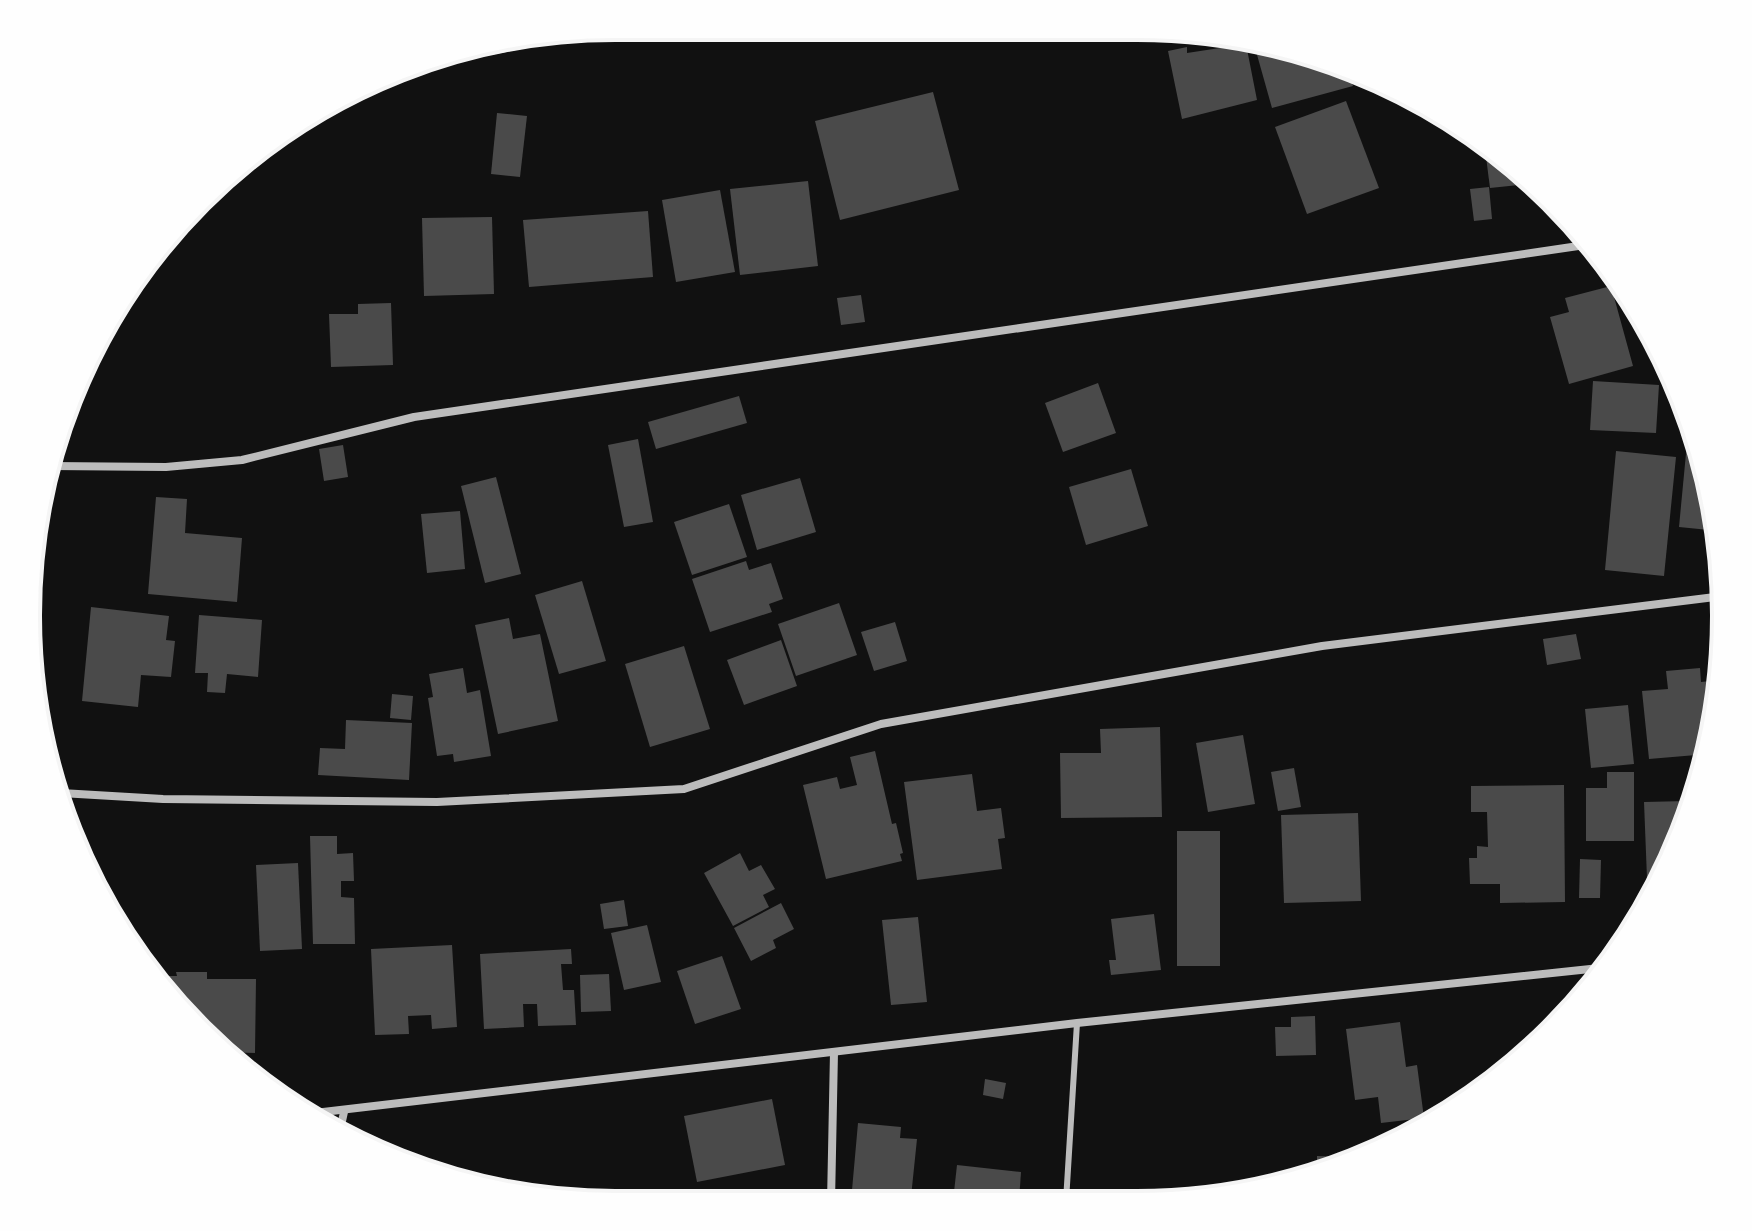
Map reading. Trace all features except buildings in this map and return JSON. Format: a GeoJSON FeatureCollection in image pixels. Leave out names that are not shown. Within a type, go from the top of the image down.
{"type":"FeatureCollection","features":[{"type":"Feature","properties":{"kind":"street"},"geometry":{"type":"LineString","coordinates":[[60,466],[166,467],[242,460],[414,417],[1577,246]]}},
{"type":"Feature","properties":{"kind":"street"},"geometry":{"type":"LineString","coordinates":[[69,793],[163,799],[437,802],[684,789],[881,724],[1322,646],[1712,597]]}},
{"type":"Feature","properties":{"kind":"street"},"geometry":{"type":"LineString","coordinates":[[326,1113],[1077,1023],[1591,969]]}},
{"type":"Feature","properties":{"kind":"street"},"geometry":{"type":"LineString","coordinates":[[831,1191],[834,1052]]}},
{"type":"Feature","properties":{"kind":"street"},"geometry":{"type":"LineString","coordinates":[[342,1122],[344,1112]]}},
{"type":"Feature","properties":{"kind":"lane"},"geometry":{"type":"LineString","coordinates":[[1067,1191],[1077,1023]]}}]}
